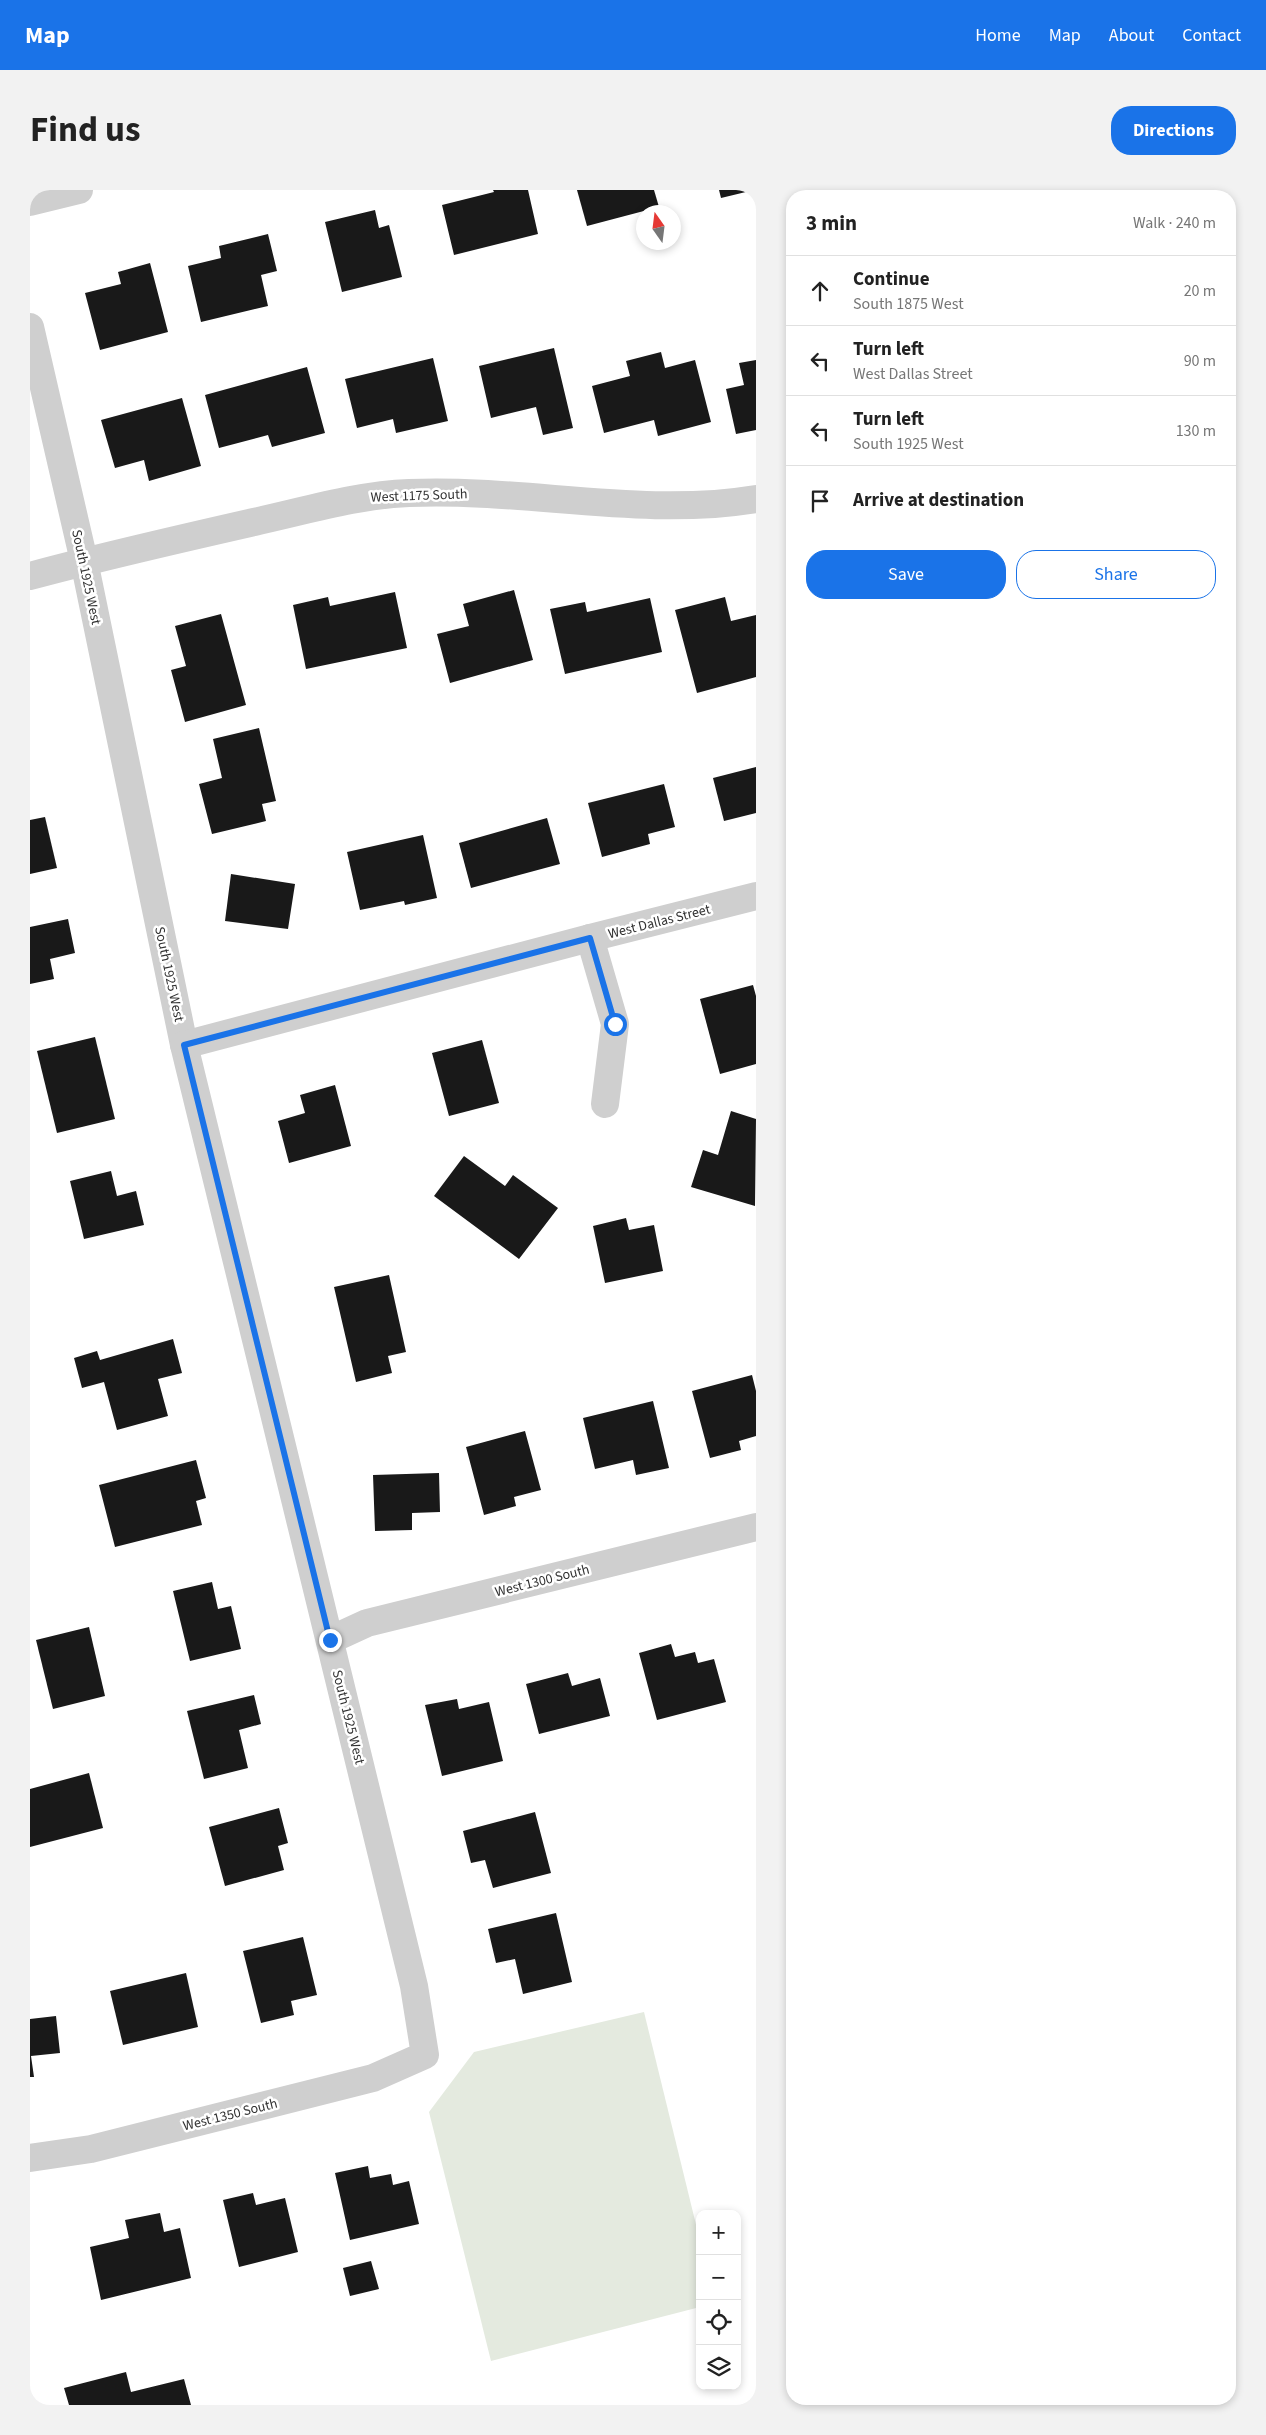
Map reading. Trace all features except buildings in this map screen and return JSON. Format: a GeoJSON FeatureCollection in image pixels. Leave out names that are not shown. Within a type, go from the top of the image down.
{"type":"FeatureCollection","features":[{"type":"Feature","properties":{"kind":"street"},"geometry":{"type":"LineString","coordinates":[[30,202],[79,190]]}},
{"type":"Feature","properties":{"kind":"street","name":"South 1925 West"},"geometry":{"type":"LineString","coordinates":[[30,328],[84,561],[184,1045],[414,1986],[425,2055]]}},
{"type":"Feature","properties":{"kind":"street","name":"West 1175 South"},"geometry":{"type":"LineString","coordinates":[[30,576],[84,561],[376,494],[459,492],[664,505],[723,504],[756,499]]}},
{"type":"Feature","properties":{"kind":"street","name":"West Dallas Street"},"geometry":{"type":"LineString","coordinates":[[184,1045],[756,896]]}},
{"type":"Feature","properties":{"kind":"street"},"geometry":{"type":"LineString","coordinates":[[590,938],[615,1024],[604,1104]]}},
{"type":"Feature","properties":{"kind":"street","name":"West 1300 South"},"geometry":{"type":"LineString","coordinates":[[330,1640],[367,1623],[756,1527]]}},
{"type":"Feature","properties":{"kind":"street","name":"West 1350 South"},"geometry":{"type":"LineString","coordinates":[[30,2158],[91,2149],[372,2078],[425,2055]]}},
{"type":"Feature","properties":{"kind":"shaded area"},"geometry":{"type":"Polygon","coordinates":[[[644,2012],[696,2225],[696,2308],[491,2361],[429,2112],[474,2052],[644,2012]]]}},
{"type":"Feature","properties":{"kind":"route"},"geometry":{"type":"LineString","coordinates":[[330,1640],[184,1045],[590,938],[615,1024]]}}]}
